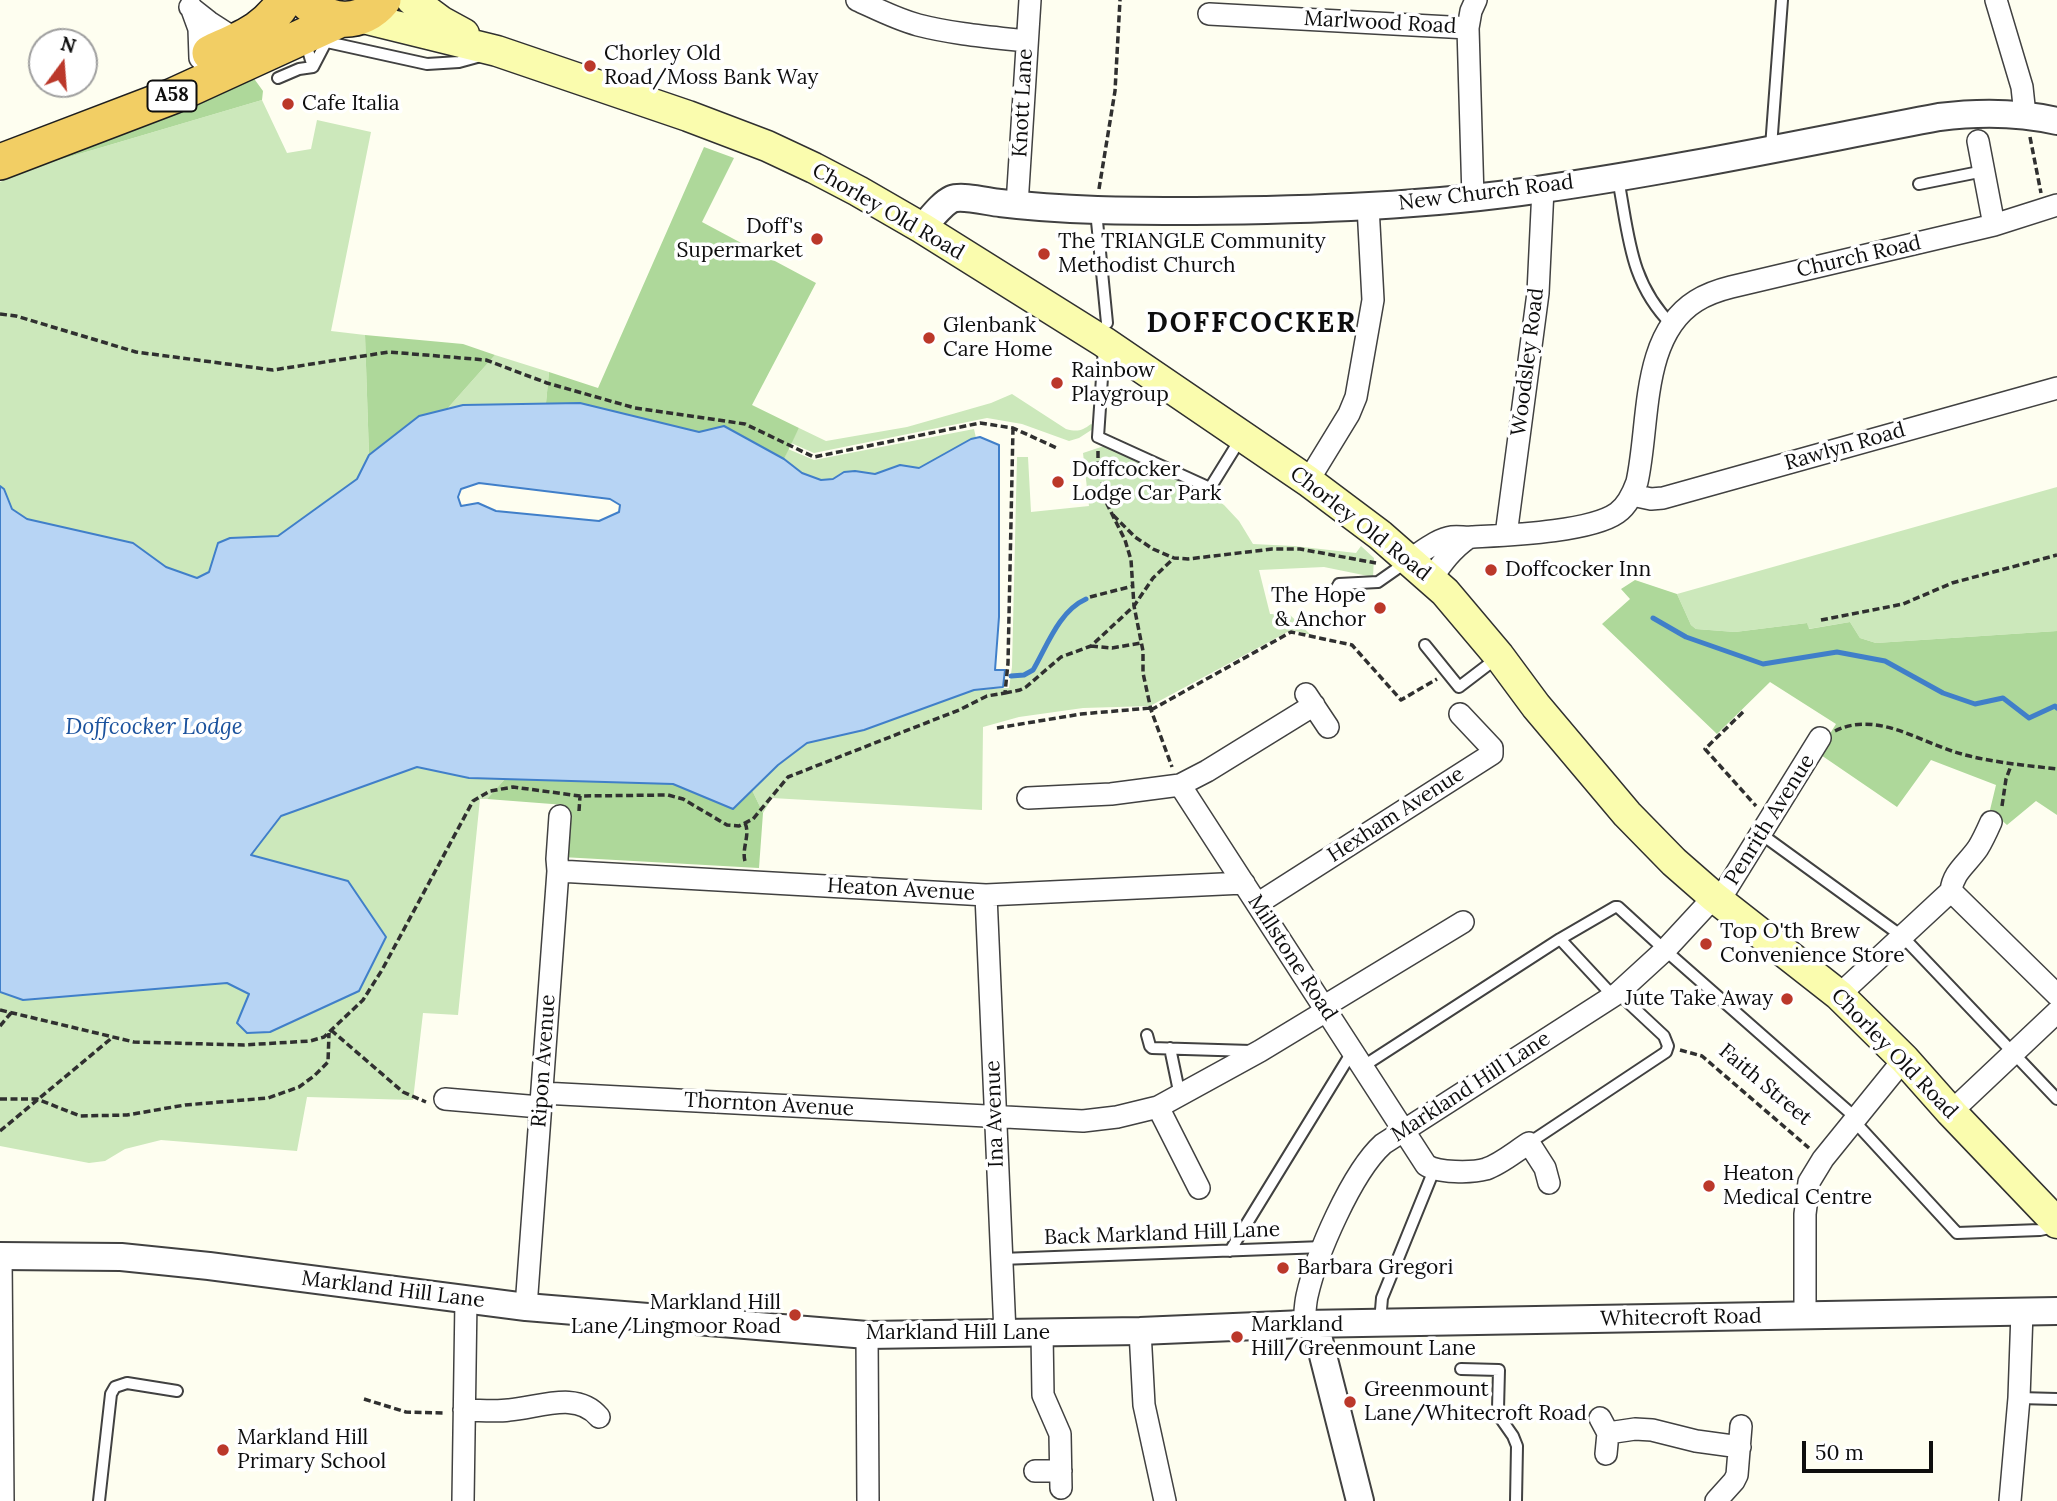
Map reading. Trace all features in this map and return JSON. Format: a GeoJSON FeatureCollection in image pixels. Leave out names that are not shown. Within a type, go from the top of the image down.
{"type":"FeatureCollection","features":[{"type":"Feature","properties":{"kind":"highway","name":"A58"},"geometry":{"type":"LineString","coordinates":[[0,162],[173,96],[237,40],[255,32],[274,17],[285,0]]}},
{"type":"Feature","properties":{"kind":"highway","name":"Chorley Old Road"},"geometry":{"type":"LineString","coordinates":[[305,0],[314,10],[326,16],[337,30]]}},
{"type":"Feature","properties":{"kind":"highway","name":"A58"},"geometry":{"type":"LineString","coordinates":[[0,141],[210,66],[337,30]]}},
{"type":"Feature","properties":{"kind":"main road","name":"Chorley Old Road"},"geometry":{"type":"LineString","coordinates":[[412,0],[442,22],[497,51],[767,146],[858,191],[1106,332],[1242,436],[1308,481],[1380,535],[1445,592],[1627,814],[1716,899],[1839,995],[1904,1059],[2057,1225]]}},
{"type":"Feature","properties":{"kind":"main road","name":"Chorley Old Road"},"geometry":{"type":"LineString","coordinates":[[337,30],[497,51]]}},
{"type":"Feature","properties":{"kind":"street"},"geometry":{"type":"LineString","coordinates":[[857,0],[918,25],[943,31],[1026,41]]}},
{"type":"Feature","properties":{"kind":"street","name":"Knott Lane"},"geometry":{"type":"LineString","coordinates":[[1017,205],[1030,0]]}},
{"type":"Feature","properties":{"kind":"street"},"geometry":{"type":"LineString","coordinates":[[1473,198],[1468,28],[1476,0]]}},
{"type":"Feature","properties":{"kind":"street"},"geometry":{"type":"LineString","coordinates":[[1996,0],[2022,87],[2027,126]]}},
{"type":"Feature","properties":{"kind":"street"},"geometry":{"type":"LineString","coordinates":[[187,4],[237,40]]}},
{"type":"Feature","properties":{"kind":"street"},"geometry":{"type":"LineString","coordinates":[[187,4],[199,29],[210,66]]}},
{"type":"Feature","properties":{"kind":"street","name":"Marlwood Road"},"geometry":{"type":"LineString","coordinates":[[1207,16],[1468,28]]}},
{"type":"Feature","properties":{"kind":"street","name":"New Church Road"},"geometry":{"type":"LineString","coordinates":[[922,228],[948,202],[958,198],[1096,211],[1247,211],[1368,206],[1473,198],[1543,189],[1939,117],[1968,114],[2027,126],[2057,121]]}},
{"type":"Feature","properties":{"kind":"street"},"geometry":{"type":"LineString","coordinates":[[1979,141],[1994,225]]}},
{"type":"Feature","properties":{"kind":"street","name":"Woodsley Road"},"geometry":{"type":"LineString","coordinates":[[1506,535],[1538,293],[1543,189]]}},
{"type":"Feature","properties":{"kind":"street"},"geometry":{"type":"LineString","coordinates":[[1308,481],[1349,414],[1356,397],[1373,300],[1368,206]]}},
{"type":"Feature","properties":{"kind":"street","name":"Church Road"},"geometry":{"type":"LineString","coordinates":[[1632,495],[1641,464],[1658,350],[1672,325],[1695,301],[1712,293],[1994,225],[2050,207]]}},
{"type":"Feature","properties":{"kind":"street","name":"Rawlyn Road"},"geometry":{"type":"LineString","coordinates":[[1632,495],[1663,498],[2057,388]]}},
{"type":"Feature","properties":{"kind":"street"},"geometry":{"type":"LineString","coordinates":[[1409,560],[1445,538],[1455,536],[1468,538],[1506,535],[1581,526],[1619,512],[1632,495]]}},
{"type":"Feature","properties":{"kind":"street"},"geometry":{"type":"LineString","coordinates":[[1431,579],[1456,546],[1468,538]]}},
{"type":"Feature","properties":{"kind":"street"},"geometry":{"type":"LineString","coordinates":[[1028,798],[1050,790],[1111,794],[1180,785],[1207,771],[1310,699],[1328,727]]}},
{"type":"Feature","properties":{"kind":"street","name":"Hexham Avenue"},"geometry":{"type":"LineString","coordinates":[[1257,904],[1492,754],[1492,748],[1460,714]]}},
{"type":"Feature","properties":{"kind":"street","name":"Penrith Avenue"},"geometry":{"type":"LineString","coordinates":[[1716,899],[1820,738]]}},
{"type":"Feature","properties":{"kind":"street","name":"Millstone Road"},"geometry":{"type":"LineString","coordinates":[[1180,785],[1420,1158],[1434,1170]]}},
{"type":"Feature","properties":{"kind":"street","name":"Ripon Avenue"},"geometry":{"type":"LineString","coordinates":[[526,1307],[560,816]]}},
{"type":"Feature","properties":{"kind":"street"},"geometry":{"type":"LineString","coordinates":[[1839,995],[1951,891],[1956,874],[1976,852],[1991,822]]}},
{"type":"Feature","properties":{"kind":"street","name":"Heaton Avenue"},"geometry":{"type":"LineString","coordinates":[[558,871],[986,895],[1244,883]]}},
{"type":"Feature","properties":{"kind":"street"},"geometry":{"type":"LineString","coordinates":[[1951,891],[2057,995]]}},
{"type":"Feature","properties":{"kind":"street","name":"Ina Avenue"},"geometry":{"type":"LineString","coordinates":[[986,895],[1004,1333]]}},
{"type":"Feature","properties":{"kind":"street","name":"Markland Hill Lane"},"geometry":{"type":"LineString","coordinates":[[0,1256],[121,1257],[526,1307],[867,1335],[1140,1331],[1310,1324],[1307,1294],[1323,1247],[1352,1185],[1365,1164],[1383,1144],[1615,994],[1665,950],[1716,899]]}},
{"type":"Feature","properties":{"kind":"street","name":"Thornton Avenue"},"geometry":{"type":"LineString","coordinates":[[445,1099],[541,1100],[1083,1121],[1117,1117],[1158,1107],[1260,1051],[1463,922]]}},
{"type":"Feature","properties":{"kind":"street"},"geometry":{"type":"LineString","coordinates":[[1951,1112],[2057,1012]]}},
{"type":"Feature","properties":{"kind":"street"},"geometry":{"type":"LineString","coordinates":[[1805,1316],[1807,1187],[1823,1159],[1904,1059]]}},
{"type":"Feature","properties":{"kind":"street"},"geometry":{"type":"LineString","coordinates":[[1158,1107],[1199,1188]]}},
{"type":"Feature","properties":{"kind":"street"},"geometry":{"type":"LineString","coordinates":[[1434,1170],[1484,1170],[1529,1143],[1545,1168],[1549,1183]]}},
{"type":"Feature","properties":{"kind":"street"},"geometry":{"type":"LineString","coordinates":[[0,1256],[3,1501]]}},
{"type":"Feature","properties":{"kind":"street"},"geometry":{"type":"LineString","coordinates":[[463,1501],[456,1412],[466,1299]]}},
{"type":"Feature","properties":{"kind":"street","name":"Whitecroft Road"},"geometry":{"type":"LineString","coordinates":[[1310,1324],[2057,1311]]}},
{"type":"Feature","properties":{"kind":"street"},"geometry":{"type":"LineString","coordinates":[[2010,1501],[2019,1398],[2022,1312]]}},
{"type":"Feature","properties":{"kind":"street"},"geometry":{"type":"LineString","coordinates":[[1310,1324],[1360,1501]]}},
{"type":"Feature","properties":{"kind":"street"},"geometry":{"type":"LineString","coordinates":[[1140,1331],[1144,1405],[1165,1501]]}},
{"type":"Feature","properties":{"kind":"street"},"geometry":{"type":"LineString","coordinates":[[1035,1471],[1061,1479],[1060,1434],[1043,1395],[1042,1333]]}},
{"type":"Feature","properties":{"kind":"street"},"geometry":{"type":"LineString","coordinates":[[867,1335],[868,1501]]}},
{"type":"Feature","properties":{"kind":"street"},"geometry":{"type":"LineString","coordinates":[[456,1412],[503,1411],[540,1414],[567,1402],[593,1410],[599,1417]]}},
{"type":"Feature","properties":{"kind":"street"},"geometry":{"type":"LineString","coordinates":[[1605,1435],[1635,1429],[1652,1430],[1696,1441],[1740,1436],[1737,1475],[1716,1501]]}},
{"type":"Feature","properties":{"kind":"lane"},"geometry":{"type":"LineString","coordinates":[[1771,149],[1782,0]]}},
{"type":"Feature","properties":{"kind":"lane","name":"Chorley Old Road"},"geometry":{"type":"LineString","coordinates":[[337,30],[427,64],[460,62],[497,51]]}},
{"type":"Feature","properties":{"kind":"lane"},"geometry":{"type":"LineString","coordinates":[[278,78],[299,69],[337,30]]}},
{"type":"Feature","properties":{"kind":"lane"},"geometry":{"type":"LineString","coordinates":[[1919,184],[1984,171]]}},
{"type":"Feature","properties":{"kind":"lane"},"geometry":{"type":"LineString","coordinates":[[1618,176],[1635,267],[1652,303],[1672,325]]}},
{"type":"Feature","properties":{"kind":"lane"},"geometry":{"type":"LineString","coordinates":[[1096,211],[1106,332],[1098,437],[1210,488],[1242,436]]}},
{"type":"Feature","properties":{"kind":"lane"},"geometry":{"type":"LineString","coordinates":[[1333,595],[1339,584],[1378,582],[1409,560]]}},
{"type":"Feature","properties":{"kind":"lane"},"geometry":{"type":"LineString","coordinates":[[1425,645],[1459,687],[1499,656]]}},
{"type":"Feature","properties":{"kind":"lane"},"geometry":{"type":"LineString","coordinates":[[1765,827],[1903,937],[2057,1100]]}},
{"type":"Feature","properties":{"kind":"lane"},"geometry":{"type":"LineString","coordinates":[[1230,1251],[1357,1060],[1612,908],[1618,907],[1855,1120],[1957,1233],[2040,1230],[2057,1225]]}},
{"type":"Feature","properties":{"kind":"lane"},"geometry":{"type":"LineString","coordinates":[[1529,1143],[1664,1055],[1668,1046],[1664,1037],[1615,994],[1560,939]]}},
{"type":"Feature","properties":{"kind":"lane"},"geometry":{"type":"LineString","coordinates":[[1147,1035],[1152,1048],[1260,1051]]}},
{"type":"Feature","properties":{"kind":"lane"},"geometry":{"type":"LineString","coordinates":[[1170,1048],[1180,1096]]}},
{"type":"Feature","properties":{"kind":"lane"},"geometry":{"type":"LineString","coordinates":[[1380,1322],[1382,1298],[1434,1170]]}},
{"type":"Feature","properties":{"kind":"lane","name":"Back Markland Hill Lane"},"geometry":{"type":"LineString","coordinates":[[1001,1259],[1323,1247]]}},
{"type":"Feature","properties":{"kind":"lane"},"geometry":{"type":"LineString","coordinates":[[1461,1369],[1499,1370],[1499,1416],[1517,1446],[1516,1501]]}},
{"type":"Feature","properties":{"kind":"lane"},"geometry":{"type":"LineString","coordinates":[[99,1501],[111,1394],[115,1387],[127,1384],[177,1391]]}},
{"type":"Feature","properties":{"kind":"lane"},"geometry":{"type":"LineString","coordinates":[[2019,1398],[2057,1399]]}},
{"type":"Feature","properties":{"kind":"path"},"geometry":{"type":"LineString","coordinates":[[1096,211],[1115,91],[1120,0]]}},
{"type":"Feature","properties":{"kind":"path"},"geometry":{"type":"LineString","coordinates":[[2027,126],[2050,207]]}},
{"type":"Feature","properties":{"kind":"path"},"geometry":{"type":"LineString","coordinates":[[0,314],[16,316],[136,352],[273,370],[389,352],[486,360],[547,383],[635,408],[746,424],[814,457],[981,423],[1013,428],[1059,449]]}},
{"type":"Feature","properties":{"kind":"path"},"geometry":{"type":"LineString","coordinates":[[1004,693],[1009,663],[1013,428]]}},
{"type":"Feature","properties":{"kind":"path"},"geometry":{"type":"LineString","coordinates":[[1098,437],[1098,462],[1107,504],[1125,540],[1130,559],[1134,606],[1143,651],[1143,673],[1151,709],[1180,785]]}},
{"type":"Feature","properties":{"kind":"path"},"geometry":{"type":"LineString","coordinates":[[1111,512],[1135,537],[1174,558],[1300,549],[1377,563],[1409,560]]}},
{"type":"Feature","properties":{"kind":"path"},"geometry":{"type":"LineString","coordinates":[[1821,620],[1903,604],[1952,583],[2057,555]]}},
{"type":"Feature","properties":{"kind":"path"},"geometry":{"type":"LineString","coordinates":[[0,1010],[134,1042],[244,1045],[310,1041],[324,1037],[363,1000],[382,970],[473,801],[481,795],[521,787],[580,796],[668,795],[683,799],[727,825],[739,827],[753,819],[788,777],[959,710],[987,696],[1026,687],[1061,657],[1091,646],[1134,606],[1153,578],[1174,558]]}},
{"type":"Feature","properties":{"kind":"path"},"geometry":{"type":"LineString","coordinates":[[1090,597],[1133,586]]}},
{"type":"Feature","properties":{"kind":"path"},"geometry":{"type":"LineString","coordinates":[[997,728],[1081,713],[1151,709],[1291,632],[1352,645],[1401,700],[1437,679]]}},
{"type":"Feature","properties":{"kind":"path"},"geometry":{"type":"LineString","coordinates":[[1091,646],[1112,648],[1141,642]]}},
{"type":"Feature","properties":{"kind":"path"},"geometry":{"type":"LineString","coordinates":[[1743,712],[1704,749],[1765,827]]}},
{"type":"Feature","properties":{"kind":"path"},"geometry":{"type":"LineString","coordinates":[[1820,738],[1840,729],[1866,723],[1905,732],[1955,752],[2057,769]]}},
{"type":"Feature","properties":{"kind":"path"},"geometry":{"type":"LineString","coordinates":[[1991,822],[2001,817],[2011,763]]}},
{"type":"Feature","properties":{"kind":"path"},"geometry":{"type":"LineString","coordinates":[[745,822],[748,830],[744,858],[746,865],[762,883]]}},
{"type":"Feature","properties":{"kind":"path"},"geometry":{"type":"LineString","coordinates":[[0,1026],[11,1013]]}},
{"type":"Feature","properties":{"kind":"path"},"geometry":{"type":"LineString","coordinates":[[0,1099],[37,1099],[80,1116],[127,1115],[185,1105],[268,1098],[299,1087],[328,1062],[330,1031]]}},
{"type":"Feature","properties":{"kind":"path"},"geometry":{"type":"LineString","coordinates":[[330,1031],[403,1092],[425,1102],[445,1099]]}},
{"type":"Feature","properties":{"kind":"path"},"geometry":{"type":"LineString","coordinates":[[0,1131],[113,1037]]}},
{"type":"Feature","properties":{"kind":"path","name":"Faith Street"},"geometry":{"type":"LineString","coordinates":[[1668,1046],[1702,1056],[1823,1159]]}},
{"type":"Feature","properties":{"kind":"path"},"geometry":{"type":"LineString","coordinates":[[364,1399],[406,1412],[456,1412]]}},
{"type":"Feature","properties":{"kind":"green space"},"geometry":{"type":"Polygon","coordinates":[[[250,73],[263,91],[262,100],[35,167],[250,73]]]}},
{"type":"Feature","properties":{"kind":"green space"},"geometry":{"type":"Polygon","coordinates":[[[262,100],[287,153],[311,149],[317,120],[371,132],[331,331],[365,335],[369,455],[357,479],[278,536],[230,538],[209,573],[197,578],[166,567],[133,543],[27,519],[12,509],[4,489],[0,486],[0,182],[35,167],[262,100]]]}},
{"type":"Feature","properties":{"kind":"green space"},"geometry":{"type":"Polygon","coordinates":[[[704,147],[734,158],[702,222],[816,283],[752,405],[799,428],[784,459],[724,426],[699,432],[580,403],[546,403],[549,372],[598,388],[704,147]]]}},
{"type":"Feature","properties":{"kind":"green space"},"geometry":{"type":"Polygon","coordinates":[[[365,335],[463,344],[495,355],[447,409],[419,416],[369,455],[365,335]]]}},
{"type":"Feature","properties":{"kind":"green space"},"geometry":{"type":"Polygon","coordinates":[[[495,355],[549,372],[546,403],[463,405],[447,409],[495,355]]]}},
{"type":"Feature","properties":{"kind":"green space"},"geometry":{"type":"Polygon","coordinates":[[[1012,394],[1066,429],[1079,430],[1091,424],[1096,427],[1069,441],[1022,424],[987,418],[814,453],[791,443],[799,428],[826,441],[907,427],[991,403],[1012,394]]]}},
{"type":"Feature","properties":{"kind":"green space"},"geometry":{"type":"Polygon","coordinates":[[[974,429],[976,438],[919,468],[900,465],[875,475],[844,472],[833,479],[821,480],[801,473],[784,459],[788,449],[814,460],[974,429]]]}},
{"type":"Feature","properties":{"kind":"green space"},"geometry":{"type":"Polygon","coordinates":[[[1104,446],[1203,490],[1224,505],[1239,521],[1253,544],[1356,553],[1361,546],[1374,558],[1373,577],[1324,567],[1259,570],[1270,614],[1290,615],[1311,635],[1291,630],[1150,706],[1083,708],[1019,717],[983,727],[982,810],[772,798],[763,813],[752,790],[778,765],[807,743],[864,730],[974,690],[1009,688],[1012,667],[1017,457],[1028,457],[1031,512],[1089,506],[1083,453],[1104,446]]]}},
{"type":"Feature","properties":{"kind":"green space"},"geometry":{"type":"Polygon","coordinates":[[[2057,487],[2057,631],[1876,643],[1860,638],[1850,622],[1808,629],[1807,623],[1735,632],[1696,629],[1691,625],[1677,594],[2057,487]]]}},
{"type":"Feature","properties":{"kind":"green space"},"geometry":{"type":"Polygon","coordinates":[[[1635,580],[1677,594],[1691,625],[1696,629],[1735,632],[1807,623],[1809,629],[1850,622],[1860,638],[1876,643],[2057,631],[2057,815],[2036,801],[2007,825],[1990,810],[1996,785],[1931,760],[1897,807],[1818,753],[1836,724],[1770,682],[1717,734],[1602,624],[1630,599],[1621,589],[1635,580]]]}},
{"type":"Feature","properties":{"kind":"green space"},"geometry":{"type":"Polygon","coordinates":[[[417,767],[467,778],[505,779],[487,799],[480,799],[458,1015],[423,1013],[413,1100],[307,1097],[297,1151],[161,1140],[125,1149],[105,1161],[89,1163],[0,1146],[0,992],[23,1000],[227,983],[249,994],[247,1033],[270,1032],[359,991],[348,881],[250,855],[281,816],[417,767]]]}},
{"type":"Feature","properties":{"kind":"green space"},"geometry":{"type":"Polygon","coordinates":[[[505,779],[673,784],[732,809],[752,790],[763,813],[759,868],[562,857],[565,805],[487,799],[505,779]]]}},
{"type":"Feature","properties":{"kind":"water","name":"Doffcocker Lodge"},"geometry":{"type":"Polygon","coordinates":[[[580,403],[699,432],[724,426],[784,459],[802,473],[821,480],[833,479],[844,472],[875,474],[900,465],[919,468],[971,439],[980,437],[999,445],[999,617],[995,670],[1005,670],[1003,687],[974,690],[864,730],[807,743],[778,765],[733,809],[673,784],[469,778],[417,767],[281,816],[251,855],[348,881],[386,937],[359,991],[270,1032],[247,1033],[237,1023],[249,994],[227,983],[23,1000],[0,992],[0,486],[4,489],[12,509],[27,519],[133,543],[166,567],[197,578],[209,572],[218,543],[230,538],[278,536],[357,479],[369,455],[419,416],[463,405],[580,403]],[[479,483],[461,489],[458,497],[461,506],[478,503],[496,511],[599,521],[619,512],[620,505],[610,499],[479,483]]]}},
{"type":"Feature","properties":{"kind":"waterway"},"geometry":{"type":"LineString","coordinates":[[1011,676],[1024,675],[1033,670],[1061,620],[1086,599]]}},
{"type":"Feature","properties":{"kind":"waterway"},"geometry":{"type":"LineString","coordinates":[[1653,618],[1686,637],[1763,664],[1837,652],[1885,661],[1943,693],[1975,704],[2003,698],[2029,718],[2055,706],[2057,708]]}},
{"type":"Feature","properties":{"kind":"place","name":"Chorley Old Road/Moss Bank Way"},"geometry":{"type":"Point","coordinates":[590,66]}},
{"type":"Feature","properties":{"kind":"place","name":"Cafe Italia"},"geometry":{"type":"Point","coordinates":[288,104]}},
{"type":"Feature","properties":{"kind":"place","name":"Doff's Supermarket"},"geometry":{"type":"Point","coordinates":[817,239]}},
{"type":"Feature","properties":{"kind":"place","name":"The TRIANGLE Community Methodist Church"},"geometry":{"type":"Point","coordinates":[1044,254]}},
{"type":"Feature","properties":{"kind":"place","name":"Glenbank Care Home"},"geometry":{"type":"Point","coordinates":[929,338]}},
{"type":"Feature","properties":{"kind":"place","name":"Rainbow Playgroup"},"geometry":{"type":"Point","coordinates":[1057,383]}},
{"type":"Feature","properties":{"kind":"place","name":"Doffcocker Lodge Car Park"},"geometry":{"type":"Point","coordinates":[1058,482]}},
{"type":"Feature","properties":{"kind":"place","name":"Doffcocker Inn"},"geometry":{"type":"Point","coordinates":[1491,570]}},
{"type":"Feature","properties":{"kind":"place","name":"The Hope & Anchor"},"geometry":{"type":"Point","coordinates":[1380,608]}},
{"type":"Feature","properties":{"kind":"place","name":"Top O'th Brew Convenience Store"},"geometry":{"type":"Point","coordinates":[1706,944]}},
{"type":"Feature","properties":{"kind":"place","name":"Jute Take Away"},"geometry":{"type":"Point","coordinates":[1787,999]}},
{"type":"Feature","properties":{"kind":"place","name":"Heaton Medical Centre"},"geometry":{"type":"Point","coordinates":[1709,1186]}},
{"type":"Feature","properties":{"kind":"place","name":"Barbara Gregori"},"geometry":{"type":"Point","coordinates":[1283,1268]}},
{"type":"Feature","properties":{"kind":"place","name":"Markland Hill Lane/Lingmoor Road"},"geometry":{"type":"Point","coordinates":[795,1315]}},
{"type":"Feature","properties":{"kind":"place","name":"Markland Hill/Greenmount Lane"},"geometry":{"type":"Point","coordinates":[1237,1337]}},
{"type":"Feature","properties":{"kind":"place","name":"Greenmount Lane/Whitecroft Road"},"geometry":{"type":"Point","coordinates":[1350,1402]}},
{"type":"Feature","properties":{"kind":"place","name":"Markland Hill Primary School"},"geometry":{"type":"Point","coordinates":[223,1450]}},
{"type":"Feature","properties":{"kind":"district","name":"DOFFCOCKER"},"geometry":{"type":"Point","coordinates":[1252,324]}}]}
